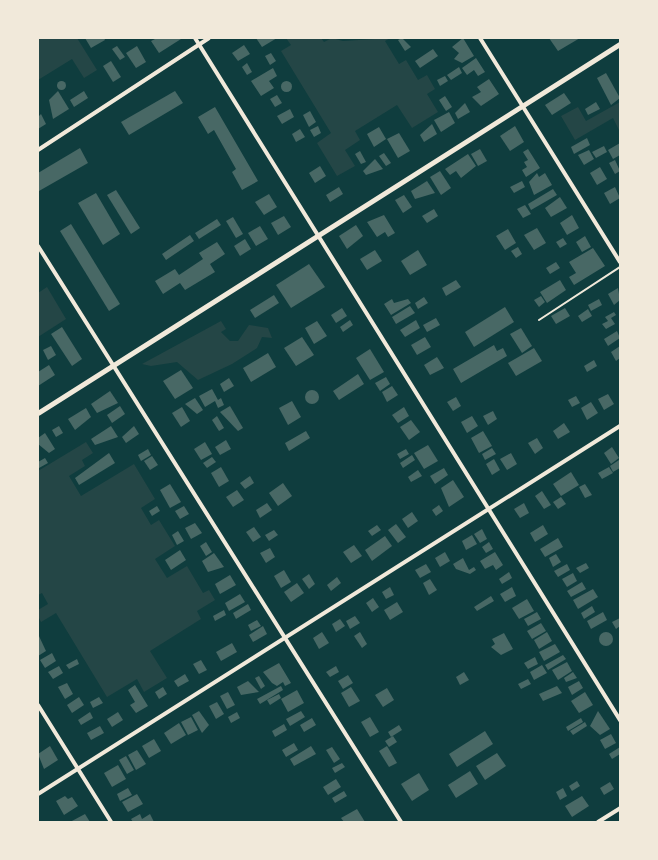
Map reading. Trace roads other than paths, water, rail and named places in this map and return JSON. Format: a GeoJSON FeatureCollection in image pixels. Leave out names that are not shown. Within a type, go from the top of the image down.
{"type":"FeatureCollection","features":[{"type":"Feature","properties":{"kind":"street"},"geometry":{"type":"LineString","coordinates":[[195,38],[621,720]]}},
{"type":"Feature","properties":{"kind":"street"},"geometry":{"type":"LineString","coordinates":[[38,150],[209,38]]}},
{"type":"Feature","properties":{"kind":"street"},"geometry":{"type":"LineString","coordinates":[[480,38],[621,262]]}},
{"type":"Feature","properties":{"kind":"street"},"geometry":{"type":"LineString","coordinates":[[38,413],[621,44]]}},
{"type":"Feature","properties":{"kind":"street"},"geometry":{"type":"LineString","coordinates":[[38,246],[402,822]]}},
{"type":"Feature","properties":{"kind":"street"},"geometry":{"type":"LineString","coordinates":[[38,794],[621,426]]}},
{"type":"Feature","properties":{"kind":"street"},"geometry":{"type":"LineString","coordinates":[[38,705],[111,822]]}},
{"type":"Feature","properties":{"kind":"street"},"geometry":{"type":"LineString","coordinates":[[598,822],[621,808]]}},
{"type":"Feature","properties":{"kind":"lane"},"geometry":{"type":"LineString","coordinates":[[540,320],[621,267]]}}]}
